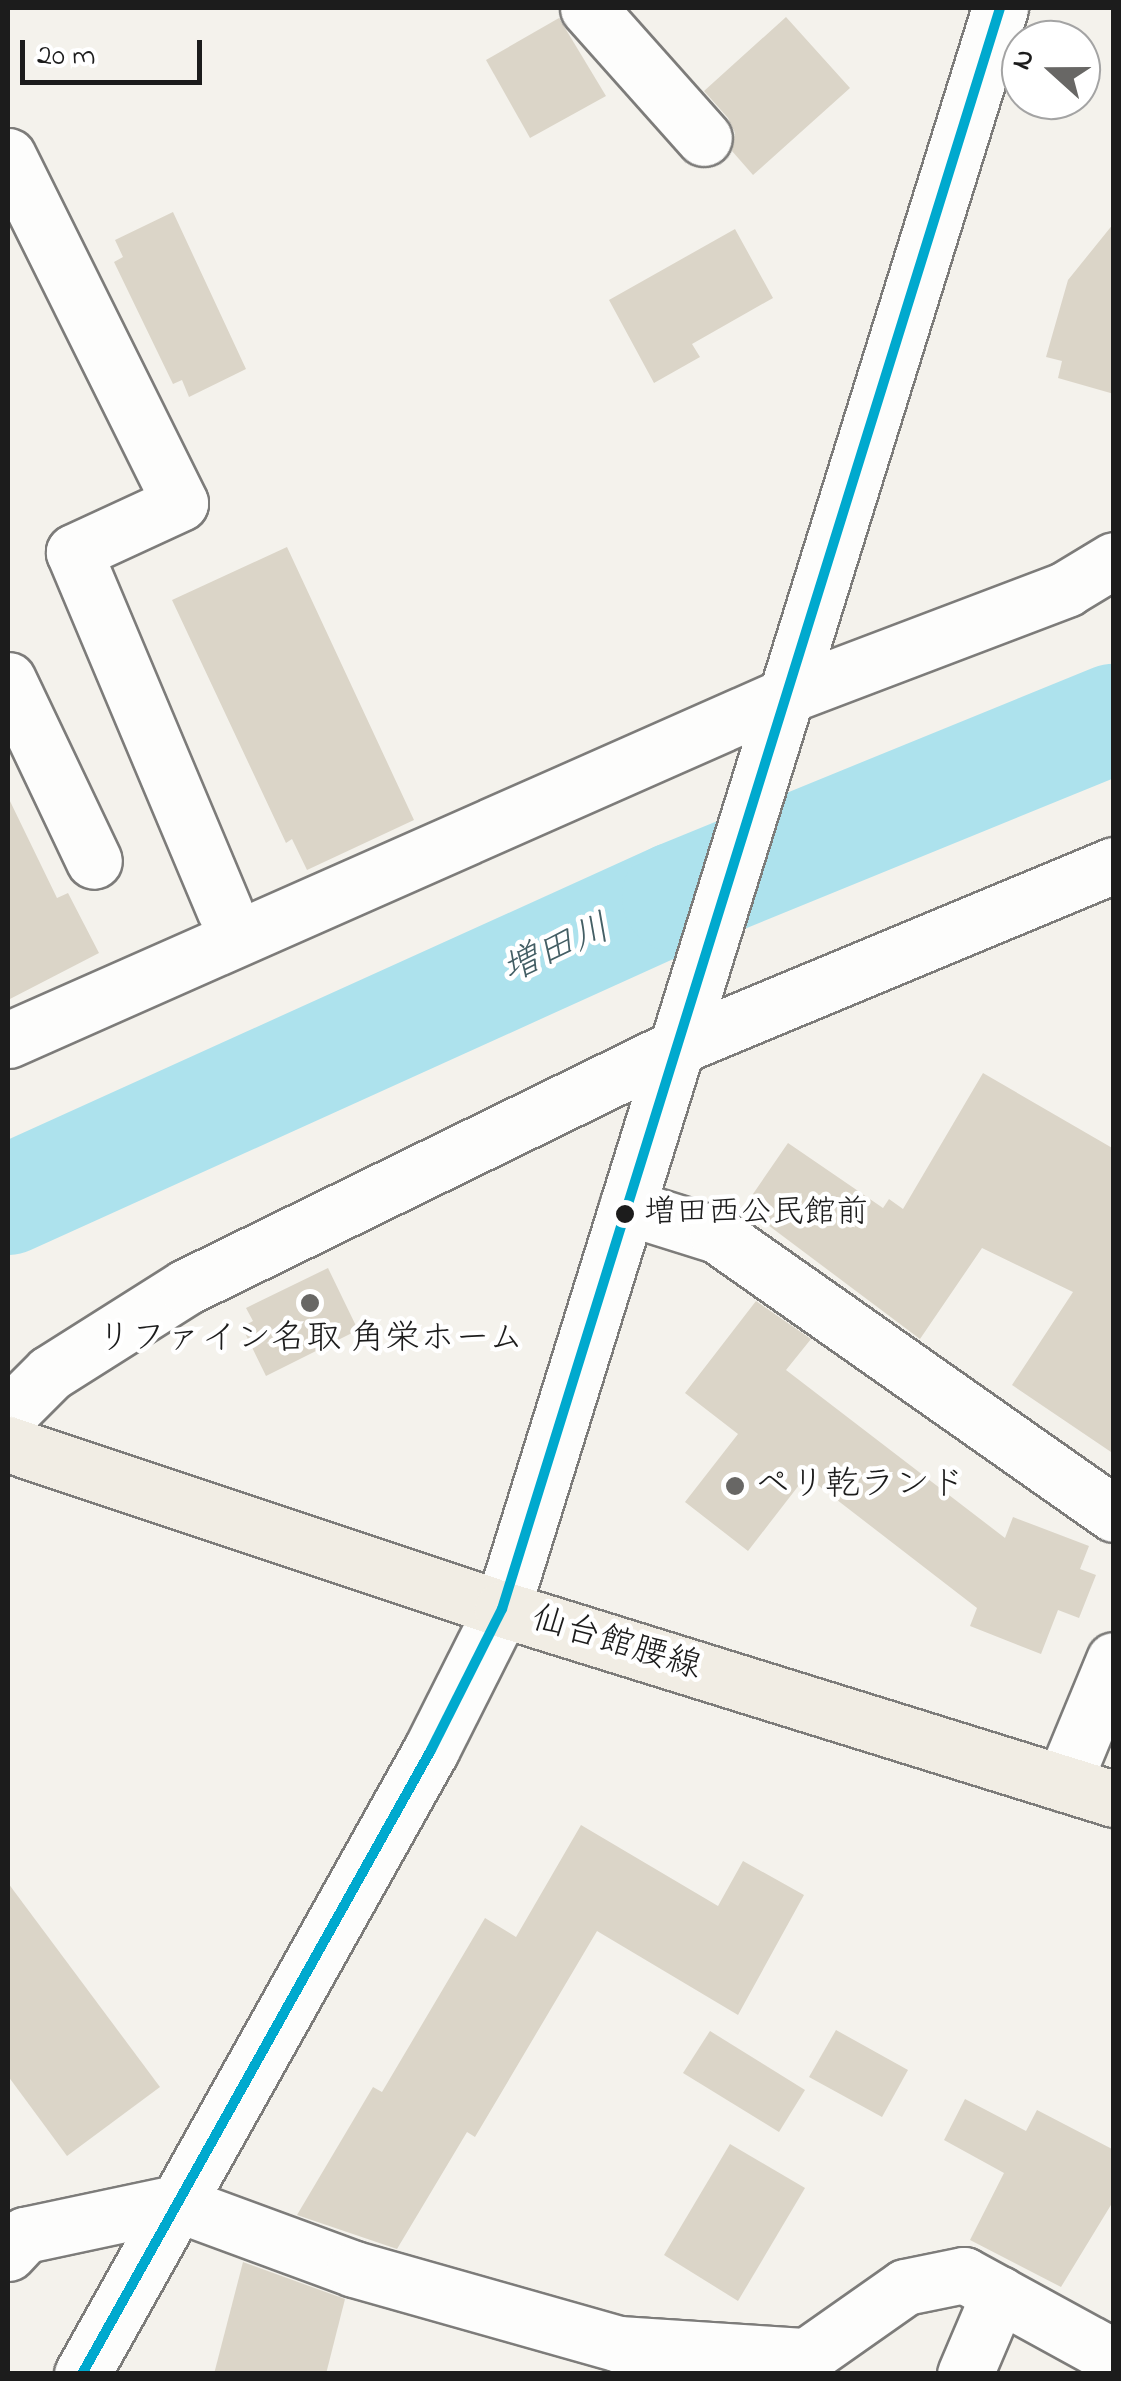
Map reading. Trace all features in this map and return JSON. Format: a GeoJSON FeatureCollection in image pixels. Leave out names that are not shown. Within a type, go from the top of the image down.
{"type":"FeatureCollection","features":[{"type":"Feature","properties":{"kind":"main road","name":"仙台館腰線"},"geometry":{"type":"LineString","coordinates":[[8,1444],[502,1610],[1088,1791]]}},
{"type":"Feature","properties":{"kind":"street"},"geometry":{"type":"LineString","coordinates":[[588,8],[704,138]]}},
{"type":"Feature","properties":{"kind":"street"},"geometry":{"type":"LineString","coordinates":[[82,2374],[334,1925],[502,1610],[1000,8]]}},
{"type":"Feature","properties":{"kind":"street"},"geometry":{"type":"LineString","coordinates":[[8,156],[180,503],[74,552],[225,911]]}},
{"type":"Feature","properties":{"kind":"street"},"geometry":{"type":"LineString","coordinates":[[8,1040],[1066,588],[1114,560]]}},
{"type":"Feature","properties":{"kind":"street"},"geometry":{"type":"LineString","coordinates":[[8,680],[94,861]]}},
{"type":"Feature","properties":{"kind":"street"},"geometry":{"type":"LineString","coordinates":[[8,1416],[50,1373],[186,1287],[685,1031],[1114,866]]}},
{"type":"Feature","properties":{"kind":"street"},"geometry":{"type":"LineString","coordinates":[[627,1207],[716,1235],[1114,1514]]}},
{"type":"Feature","properties":{"kind":"street"},"geometry":{"type":"LineString","coordinates":[[1088,1791],[1114,1660]]}},
{"type":"Feature","properties":{"kind":"street"},"geometry":{"type":"LineString","coordinates":[[8,2254],[26,2235],[175,2203],[354,2269],[619,2344],[808,2356],[905,2287],[964,2275],[1114,2358]]}},
{"type":"Feature","properties":{"kind":"street"},"geometry":{"type":"LineString","coordinates":[[965,2374],[998,2294]]}},
{"type":"Feature","properties":{"kind":"building"},"geometry":{"type":"Polygon","coordinates":[[[786,17],[850,88],[753,175],[732,151],[735,133],[728,118],[704,91],[786,17]]]}},
{"type":"Feature","properties":{"kind":"building"},"geometry":{"type":"Polygon","coordinates":[[[559,18],[606,96],[530,138],[486,60],[559,18]]]}},
{"type":"Feature","properties":{"kind":"building"},"geometry":{"type":"Polygon","coordinates":[[[173,212],[246,369],[189,397],[182,380],[173,384],[114,262],[123,257],[115,240],[173,212]]]}},
{"type":"Feature","properties":{"kind":"building"},"geometry":{"type":"Polygon","coordinates":[[[1114,223],[1114,394],[1058,378],[1062,361],[1046,357],[1068,280],[1114,223]]]}},
{"type":"Feature","properties":{"kind":"building"},"geometry":{"type":"Polygon","coordinates":[[[735,229],[773,298],[692,344],[700,357],[654,383],[609,300],[735,229]]]}},
{"type":"Feature","properties":{"kind":"building"},"geometry":{"type":"Polygon","coordinates":[[[287,547],[414,820],[307,870],[292,839],[286,843],[172,600],[287,547]]]}},
{"type":"Feature","properties":{"kind":"building"},"geometry":{"type":"Polygon","coordinates":[[[8,797],[57,898],[68,893],[99,953],[8,1000],[8,797]]]}},
{"type":"Feature","properties":{"kind":"building"},"geometry":{"type":"Polygon","coordinates":[[[983,1073],[1114,1149],[1114,1454],[1012,1385],[1073,1292],[982,1248],[920,1339],[744,1207],[788,1143],[883,1208],[889,1199],[903,1209],[983,1073]]]}},
{"type":"Feature","properties":{"kind":"building"},"geometry":{"type":"Polygon","coordinates":[[[328,1268],[358,1330],[266,1376],[242,1327],[253,1321],[246,1308],[328,1268]]]}},
{"type":"Feature","properties":{"kind":"building"},"geometry":{"type":"Polygon","coordinates":[[[756,1301],[811,1339],[786,1370],[1005,1538],[1013,1517],[1089,1546],[1080,1569],[1096,1575],[1079,1618],[1058,1610],[1041,1654],[970,1626],[977,1608],[806,1476],[748,1551],[685,1502],[738,1434],[685,1393],[756,1301]]]}},
{"type":"Feature","properties":{"kind":"building"},"geometry":{"type":"Polygon","coordinates":[[[581,1825],[718,1906],[743,1861],[804,1895],[738,2015],[597,1931],[475,2137],[467,2132],[397,2249],[297,2215],[373,2087],[382,2092],[485,1918],[516,1937],[581,1825]]]}},
{"type":"Feature","properties":{"kind":"building"},"geometry":{"type":"Polygon","coordinates":[[[8,1883],[160,2087],[67,2156],[8,2076],[8,1883]]]}},
{"type":"Feature","properties":{"kind":"building"},"geometry":{"type":"Polygon","coordinates":[[[836,2030],[908,2070],[882,2117],[809,2077],[836,2030]]]}},
{"type":"Feature","properties":{"kind":"building"},"geometry":{"type":"Polygon","coordinates":[[[710,2031],[805,2090],[779,2132],[683,2073],[710,2031]]]}},
{"type":"Feature","properties":{"kind":"building"},"geometry":{"type":"Polygon","coordinates":[[[965,2099],[1026,2131],[1037,2110],[1114,2150],[1114,2200],[1061,2287],[970,2240],[1004,2173],[944,2140],[965,2099]]]}},
{"type":"Feature","properties":{"kind":"building"},"geometry":{"type":"Polygon","coordinates":[[[730,2144],[805,2188],[738,2301],[664,2255],[730,2144]]]}},
{"type":"Feature","properties":{"kind":"building"},"geometry":{"type":"Polygon","coordinates":[[[243,2262],[345,2299],[326,2374],[214,2374],[243,2262]]]}},
{"type":"Feature","properties":{"kind":"waterway","name":"増田川"},"geometry":{"type":"LineString","coordinates":[[8,1200],[677,897],[1114,719]]}},
{"type":"Feature","properties":{"kind":"transit line"},"geometry":{"type":"LineString","coordinates":[[82,2374],[431,1750],[502,1609],[1000,8]]}},
{"type":"Feature","properties":{"kind":"place","name":"増田西公民館前"},"geometry":{"type":"Point","coordinates":[625,1214]}},
{"type":"Feature","properties":{"kind":"place","name":"リファイン名取 角栄ホーム"},"geometry":{"type":"Point","coordinates":[310,1303]}},
{"type":"Feature","properties":{"kind":"place","name":"ペリ乾ランド"},"geometry":{"type":"Point","coordinates":[735,1486]}}]}
